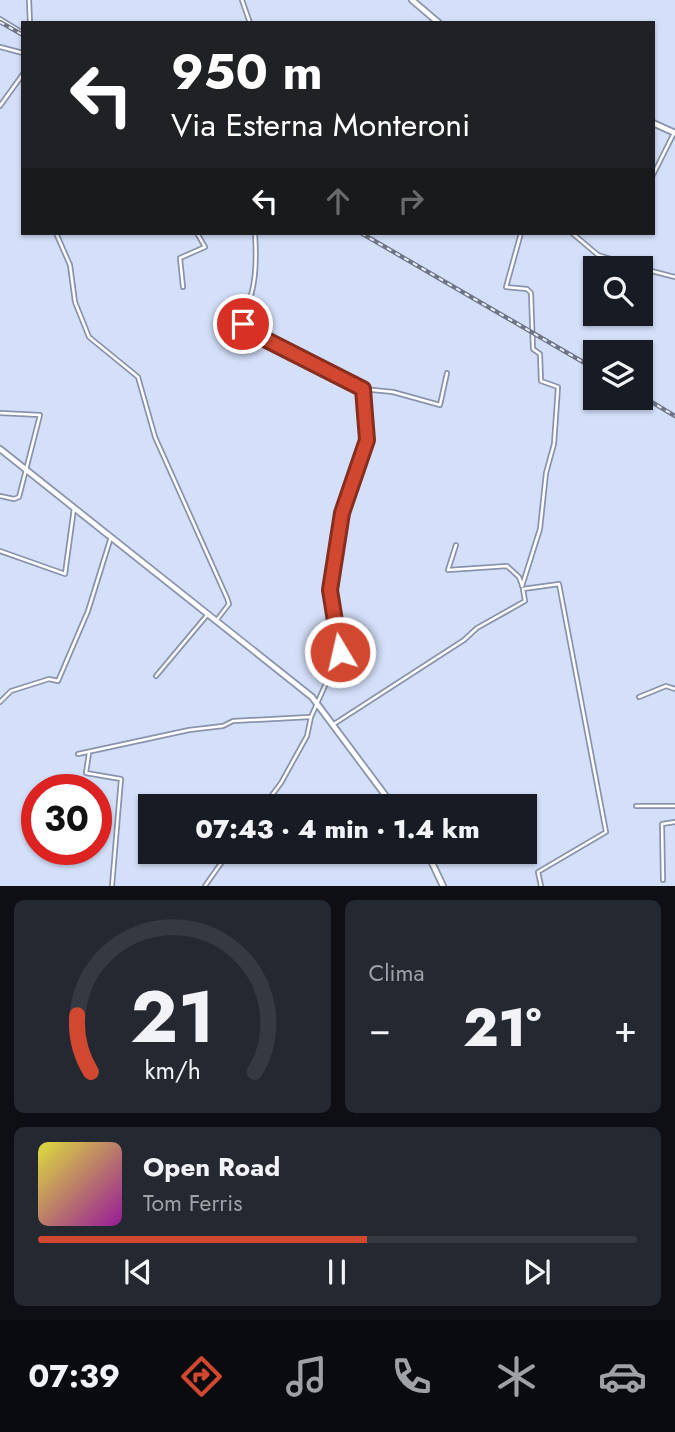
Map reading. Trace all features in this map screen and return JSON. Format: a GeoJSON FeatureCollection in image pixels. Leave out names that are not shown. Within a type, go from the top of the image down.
{"type":"FeatureCollection","features":[{"type":"Feature","properties":{"kind":"street"},"geometry":{"type":"LineString","coordinates":[[29,0],[30,21]]}},
{"type":"Feature","properties":{"kind":"street"},"geometry":{"type":"LineString","coordinates":[[242,0],[249,21]]}},
{"type":"Feature","properties":{"kind":"street"},"geometry":{"type":"LineString","coordinates":[[412,0],[437,21]]}},
{"type":"Feature","properties":{"kind":"street"},"geometry":{"type":"LineString","coordinates":[[0,19],[21,32]]}},
{"type":"Feature","properties":{"kind":"street"},"geometry":{"type":"LineString","coordinates":[[0,47],[21,52]]}},
{"type":"Feature","properties":{"kind":"street"},"geometry":{"type":"LineString","coordinates":[[0,106],[21,77]]}},
{"type":"Feature","properties":{"kind":"street"},"geometry":{"type":"LineString","coordinates":[[655,124],[674,133],[655,171]]}},
{"type":"Feature","properties":{"kind":"street"},"geometry":{"type":"LineString","coordinates":[[57,235],[70,265],[75,302],[89,337],[138,377],[155,437],[229,604],[216,621]]}},
{"type":"Feature","properties":{"kind":"street"},"geometry":{"type":"LineString","coordinates":[[183,287],[180,258],[205,247],[198,235]]}},
{"type":"Feature","properties":{"kind":"street"},"geometry":{"type":"LineString","coordinates":[[255,235],[257,276],[250,305],[243,318],[244,328],[363,389],[393,392],[438,406],[447,373]]}},
{"type":"Feature","properties":{"kind":"street"},"geometry":{"type":"LineString","coordinates":[[520,235],[506,287],[527,289],[531,293],[533,349],[540,354],[541,381],[558,387],[554,444],[546,473],[540,529],[523,587]]}},
{"type":"Feature","properties":{"kind":"street"},"geometry":{"type":"LineString","coordinates":[[574,235],[601,256]]}},
{"type":"Feature","properties":{"kind":"street"},"geometry":{"type":"LineString","coordinates":[[653,271],[675,277]]}},
{"type":"Feature","properties":{"kind":"street"},"geometry":{"type":"LineString","coordinates":[[271,794],[305,739],[311,717],[340,652],[330,590],[342,513],[367,440],[363,389]]}},
{"type":"Feature","properties":{"kind":"street"},"geometry":{"type":"LineString","coordinates":[[0,413],[40,414],[17,499],[0,496]]}},
{"type":"Feature","properties":{"kind":"street"},"geometry":{"type":"LineString","coordinates":[[0,449],[318,702],[385,794]]}},
{"type":"Feature","properties":{"kind":"street"},"geometry":{"type":"LineString","coordinates":[[0,551],[65,573],[75,508]]}},
{"type":"Feature","properties":{"kind":"street"},"geometry":{"type":"LineString","coordinates":[[0,702],[9,692],[49,679],[58,681],[88,611],[111,537]]}},
{"type":"Feature","properties":{"kind":"street"},"geometry":{"type":"LineString","coordinates":[[334,724],[464,640],[477,628],[525,601],[519,577],[507,566],[448,570],[456,545]]}},
{"type":"Feature","properties":{"kind":"street"},"geometry":{"type":"LineString","coordinates":[[523,587],[559,584],[606,832],[538,872],[541,886]]}},
{"type":"Feature","properties":{"kind":"street"},"geometry":{"type":"LineString","coordinates":[[156,676],[208,614]]}},
{"type":"Feature","properties":{"kind":"street"},"geometry":{"type":"LineString","coordinates":[[639,697],[666,686],[675,689]]}},
{"type":"Feature","properties":{"kind":"street"},"geometry":{"type":"LineString","coordinates":[[78,754],[89,753],[96,748],[223,726],[233,721],[283,716],[311,717]]}},
{"type":"Feature","properties":{"kind":"street"},"geometry":{"type":"LineString","coordinates":[[89,753],[86,773],[121,779],[112,886]]}},
{"type":"Feature","properties":{"kind":"street"},"geometry":{"type":"LineString","coordinates":[[636,806],[675,806]]}},
{"type":"Feature","properties":{"kind":"street"},"geometry":{"type":"LineString","coordinates":[[663,880],[662,824],[675,822]]}},
{"type":"Feature","properties":{"kind":"street"},"geometry":{"type":"LineString","coordinates":[[205,886],[221,864]]}},
{"type":"Feature","properties":{"kind":"street"},"geometry":{"type":"LineString","coordinates":[[433,864],[443,886]]}},
{"type":"Feature","properties":{"kind":"railway"},"geometry":{"type":"LineString","coordinates":[[0,22],[21,34]]}},
{"type":"Feature","properties":{"kind":"railway"},"geometry":{"type":"LineString","coordinates":[[364,235],[583,362]]}},
{"type":"Feature","properties":{"kind":"railway"},"geometry":{"type":"LineString","coordinates":[[653,403],[675,416]]}},
{"type":"Feature","properties":{"kind":"route"},"geometry":{"type":"LineString","coordinates":[[243,324],[247,330],[268,338],[332,372],[344,382],[363,389],[368,434],[342,513],[330,590],[340,652]]}}]}
